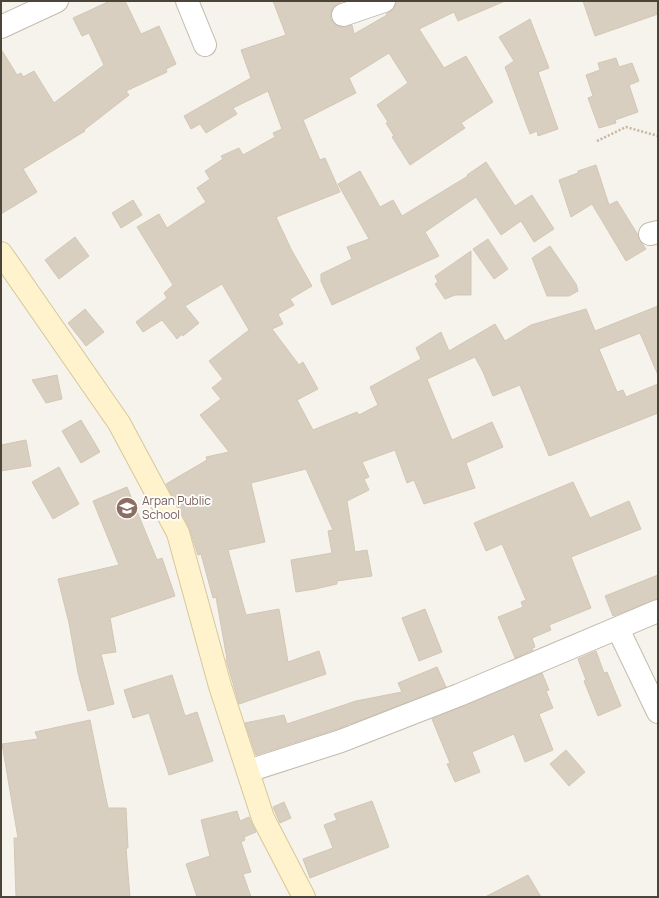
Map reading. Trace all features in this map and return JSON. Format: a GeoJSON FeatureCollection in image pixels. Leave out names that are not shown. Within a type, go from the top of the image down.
{"type":"FeatureCollection","features":[{"type":"Feature","properties":{"kind":"street"},"geometry":{"type":"LineString","coordinates":[[1,27],[57,1]]}},
{"type":"Feature","properties":{"kind":"street"},"geometry":{"type":"LineString","coordinates":[[187,1],[204,45]]}},
{"type":"Feature","properties":{"kind":"street"},"geometry":{"type":"LineString","coordinates":[[343,15],[384,1]]}},
{"type":"Feature","properties":{"kind":"street"},"geometry":{"type":"LineString","coordinates":[[1,253],[119,423],[178,533],[220,686],[263,818],[304,897]]}},
{"type":"Feature","properties":{"kind":"street"},"geometry":{"type":"LineString","coordinates":[[248,771],[342,741],[459,695],[658,611]]}},
{"type":"Feature","properties":{"kind":"street"},"geometry":{"type":"LineString","coordinates":[[618,629],[658,712]]}},
{"type":"Feature","properties":{"kind":"path"},"geometry":{"type":"LineString","coordinates":[[597,141],[626,127],[658,136]]}},
{"type":"Feature","properties":{"kind":"building"},"geometry":{"type":"Polygon","coordinates":[[[110,1],[125,1],[141,34],[159,26],[176,64],[166,69],[167,72],[126,91],[129,95],[84,130],[85,131],[23,169],[37,192],[1,214],[1,49],[17,75],[21,73],[23,77],[34,71],[54,103],[104,65],[89,33],[82,36],[73,18],[110,1]]]}},
{"type":"Feature","properties":{"kind":"building"},"geometry":{"type":"Polygon","coordinates":[[[273,1],[343,1],[333,7],[331,19],[340,27],[352,25],[354,34],[387,15],[386,14],[394,9],[396,1],[505,1],[458,21],[454,12],[419,29],[444,68],[466,56],[493,102],[461,123],[465,128],[410,165],[392,137],[394,136],[386,123],[388,122],[377,105],[408,83],[389,53],[349,78],[356,93],[303,120],[320,160],[325,158],[340,192],[276,217],[291,249],[312,286],[290,299],[294,305],[278,314],[283,324],[272,329],[299,365],[303,362],[318,389],[297,400],[313,430],[357,412],[359,415],[378,405],[370,387],[421,359],[416,348],[441,332],[449,351],[495,324],[505,341],[531,325],[586,309],[595,331],[658,306],[658,375],[640,333],[599,349],[617,392],[623,390],[626,397],[658,384],[658,413],[549,456],[520,385],[493,396],[475,357],[427,379],[452,440],[492,422],[503,447],[466,463],[475,488],[424,504],[414,480],[407,483],[395,450],[362,462],[369,477],[364,479],[369,490],[347,501],[355,552],[367,550],[372,576],[337,581],[337,584],[315,589],[296,592],[291,560],[332,553],[328,531],[333,530],[306,469],[251,483],[265,542],[228,550],[246,615],[279,609],[288,662],[319,651],[326,674],[239,704],[226,659],[216,597],[213,598],[201,554],[198,555],[189,527],[166,484],[207,460],[206,457],[229,452],[200,415],[221,399],[212,388],[223,379],[209,361],[249,330],[222,284],[185,306],[199,323],[183,336],[182,334],[177,339],[162,320],[143,332],[136,322],[167,298],[164,293],[173,285],[137,227],[159,214],[167,228],[206,202],[197,188],[210,179],[205,171],[223,159],[221,156],[239,148],[243,155],[275,137],[273,133],[282,129],[268,91],[233,108],[237,114],[206,133],[200,124],[191,129],[184,116],[251,78],[241,50],[286,35],[273,1]]]}},
{"type":"Feature","properties":{"kind":"building"},"geometry":{"type":"Polygon","coordinates":[[[583,1],[658,1],[658,14],[595,36],[583,1]]]}},
{"type":"Feature","properties":{"kind":"building"},"geometry":{"type":"Polygon","coordinates":[[[530,19],[549,68],[538,72],[558,129],[538,136],[537,131],[530,134],[505,67],[514,61],[499,37],[530,19]]]}},
{"type":"Feature","properties":{"kind":"building"},"geometry":{"type":"Polygon","coordinates":[[[616,58],[619,67],[632,63],[639,81],[629,85],[638,112],[615,120],[616,123],[599,128],[588,98],[593,96],[586,75],[600,70],[598,63],[616,58]]]}},
{"type":"Feature","properties":{"kind":"building"},"geometry":{"type":"Polygon","coordinates":[[[486,162],[515,206],[532,195],[554,229],[534,242],[521,221],[501,235],[476,197],[425,232],[439,256],[332,305],[321,281],[321,274],[352,259],[347,247],[369,239],[338,184],[360,171],[380,207],[393,200],[402,216],[468,176],[467,175],[486,162]]]}},
{"type":"Feature","properties":{"kind":"building"},"geometry":{"type":"Polygon","coordinates":[[[596,165],[609,205],[617,201],[646,249],[626,261],[592,204],[571,217],[559,180],[578,173],[578,171],[596,165]]]}},
{"type":"Feature","properties":{"kind":"building"},"geometry":{"type":"Polygon","coordinates":[[[133,200],[142,215],[121,228],[112,213],[133,200]]]}},
{"type":"Feature","properties":{"kind":"building"},"geometry":{"type":"Polygon","coordinates":[[[75,237],[89,256],[59,279],[45,260],[75,237]]]}},
{"type":"Feature","properties":{"kind":"building"},"geometry":{"type":"Polygon","coordinates":[[[488,239],[508,269],[494,279],[473,249],[488,239]]]}},
{"type":"Feature","properties":{"kind":"building"},"geometry":{"type":"Polygon","coordinates":[[[550,246],[576,284],[578,291],[569,296],[547,296],[532,258],[550,246]]]}},
{"type":"Feature","properties":{"kind":"building"},"geometry":{"type":"Polygon","coordinates":[[[471,251],[471,295],[455,295],[445,299],[435,284],[438,282],[435,276],[471,251]]]}},
{"type":"Feature","properties":{"kind":"building"},"geometry":{"type":"Polygon","coordinates":[[[85,309],[104,332],[86,346],[68,323],[85,309]]]}},
{"type":"Feature","properties":{"kind":"building"},"geometry":{"type":"Polygon","coordinates":[[[57,375],[62,399],[46,403],[32,380],[57,375]]]}},
{"type":"Feature","properties":{"kind":"building"},"geometry":{"type":"Polygon","coordinates":[[[81,420],[100,452],[81,463],[62,431],[81,420]]]}},
{"type":"Feature","properties":{"kind":"building"},"geometry":{"type":"Polygon","coordinates":[[[26,440],[31,466],[1,471],[1,445],[26,440]]]}},
{"type":"Feature","properties":{"kind":"building"},"geometry":{"type":"Polygon","coordinates":[[[59,467],[79,504],[53,519],[32,482],[59,467]]]}},
{"type":"Feature","properties":{"kind":"building"},"geometry":{"type":"Polygon","coordinates":[[[573,482],[590,518],[629,501],[641,529],[571,557],[591,608],[549,625],[551,630],[532,638],[535,647],[532,648],[533,650],[515,658],[498,617],[523,607],[521,602],[526,600],[502,544],[486,551],[474,523],[573,482]]]}},
{"type":"Feature","properties":{"kind":"building"},"geometry":{"type":"Polygon","coordinates":[[[127,487],[157,560],[162,558],[175,596],[110,618],[116,652],[101,654],[114,704],[88,711],[78,673],[69,623],[58,579],[119,565],[93,501],[127,487]]]}},
{"type":"Feature","properties":{"kind":"building"},"geometry":{"type":"Polygon","coordinates":[[[658,575],[658,599],[613,616],[605,596],[658,575]]]}},
{"type":"Feature","properties":{"kind":"building"},"geometry":{"type":"Polygon","coordinates":[[[425,609],[442,652],[419,661],[402,618],[425,609]]]}},
{"type":"Feature","properties":{"kind":"building"},"geometry":{"type":"Polygon","coordinates":[[[596,651],[604,673],[607,672],[621,706],[598,716],[584,681],[586,680],[578,659],[596,651]]]}},
{"type":"Feature","properties":{"kind":"building"},"geometry":{"type":"Polygon","coordinates":[[[437,667],[446,687],[354,723],[256,755],[245,723],[284,715],[287,724],[356,701],[402,692],[398,683],[437,667]]]}},
{"type":"Feature","properties":{"kind":"building"},"geometry":{"type":"Polygon","coordinates":[[[542,673],[549,690],[546,691],[553,708],[539,714],[553,750],[525,762],[514,734],[472,752],[480,772],[455,782],[447,764],[450,763],[432,719],[542,673]]]}},
{"type":"Feature","properties":{"kind":"building"},"geometry":{"type":"Polygon","coordinates":[[[172,675],[185,716],[197,712],[213,761],[169,775],[149,713],[133,718],[124,690],[172,675]]]}},
{"type":"Feature","properties":{"kind":"building"},"geometry":{"type":"Polygon","coordinates":[[[90,720],[108,808],[126,808],[128,848],[126,848],[130,897],[16,897],[14,838],[18,838],[2,744],[38,739],[35,732],[90,720]]]}},
{"type":"Feature","properties":{"kind":"building"},"geometry":{"type":"Polygon","coordinates":[[[566,750],[585,772],[569,786],[550,764],[566,750]]]}},
{"type":"Feature","properties":{"kind":"building"},"geometry":{"type":"Polygon","coordinates":[[[372,801],[389,847],[310,878],[303,859],[333,848],[324,825],[337,820],[334,814],[372,801]]]}},
{"type":"Feature","properties":{"kind":"building"},"geometry":{"type":"Polygon","coordinates":[[[284,802],[291,818],[280,823],[273,807],[284,802]]]}},
{"type":"Feature","properties":{"kind":"building"},"geometry":{"type":"Polygon","coordinates":[[[237,811],[240,821],[249,817],[256,832],[244,837],[245,840],[241,842],[251,872],[243,874],[251,897],[197,897],[186,864],[210,856],[201,820],[237,811]]]}},
{"type":"Feature","properties":{"kind":"building"},"geometry":{"type":"Polygon","coordinates":[[[528,875],[541,897],[485,897],[528,875]]]}},
{"type":"Feature","properties":{"kind":"place","name":"Arpan Public School"},"geometry":{"type":"Point","coordinates":[127,508]}}]}
